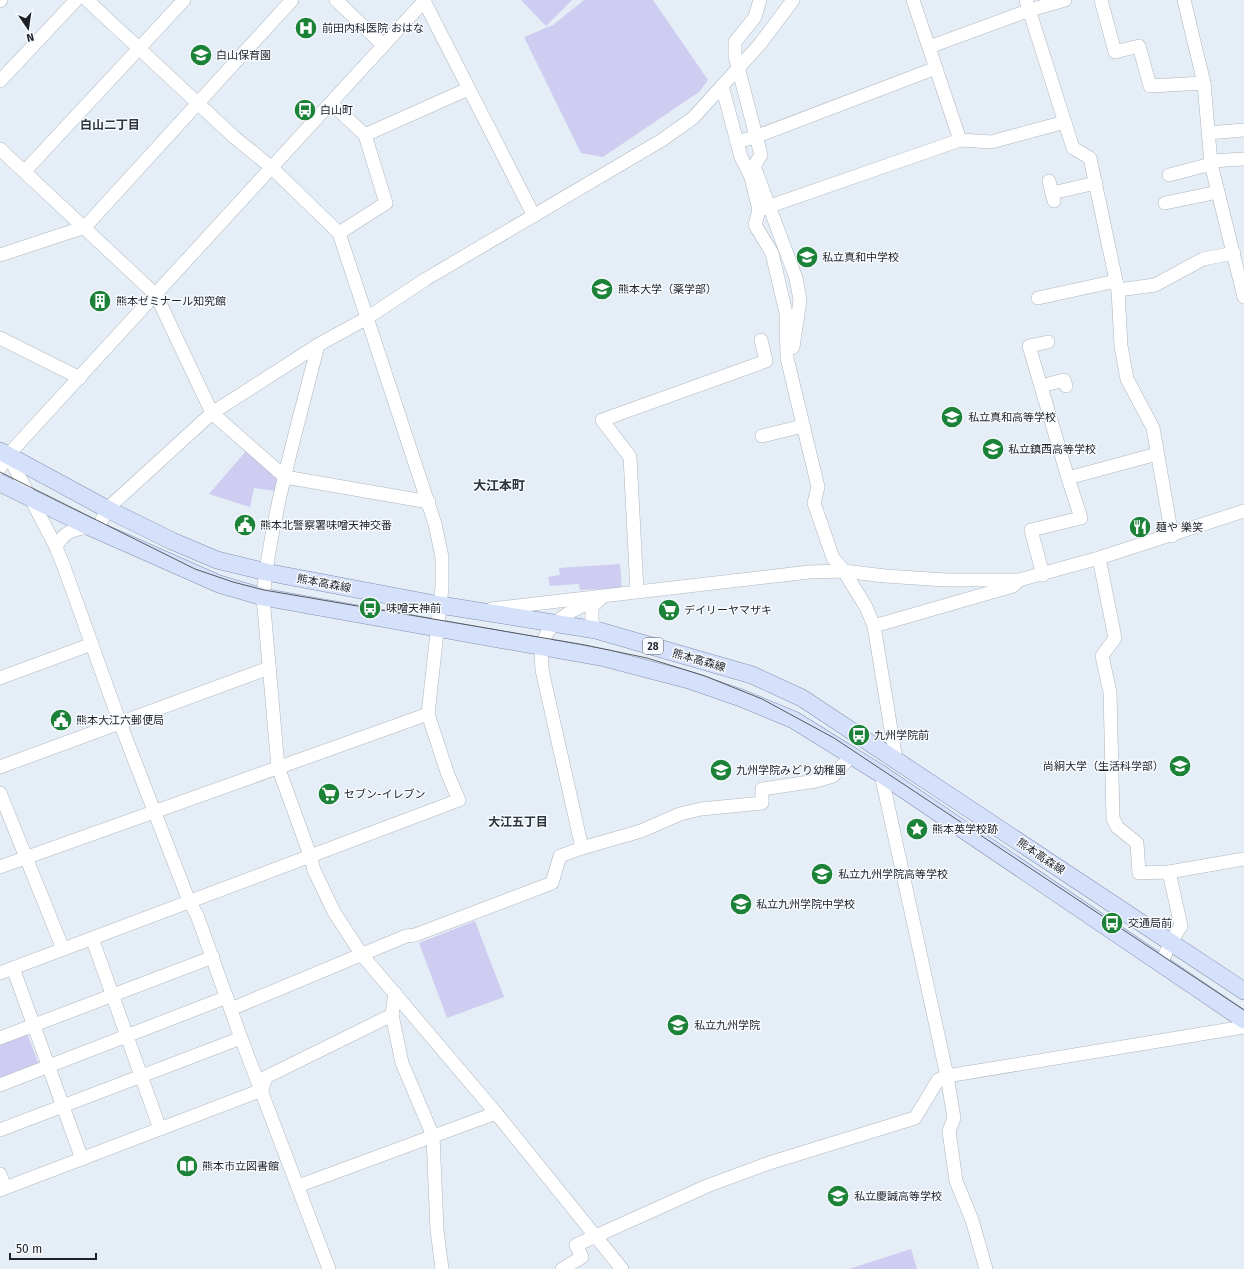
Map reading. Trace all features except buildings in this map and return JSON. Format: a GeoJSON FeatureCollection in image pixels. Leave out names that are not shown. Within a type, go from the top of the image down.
{"type":"FeatureCollection","features":[{"type":"Feature","properties":{"kind":"main road","name":"熊本高森線"},"geometry":{"type":"LineString","coordinates":[[3,458],[172,541],[217,560],[266,572],[440,605],[596,630],[752,676],[802,698],[1244,991]]}},
{"type":"Feature","properties":{"kind":"main road","name":"熊本高森線"},"geometry":{"type":"LineString","coordinates":[[0,483],[31,499],[218,584],[264,597],[605,658],[689,680],[741,698],[794,720],[881,774],[1160,965],[1244,1020]]}},
{"type":"Feature","properties":{"kind":"street"},"geometry":{"type":"LineString","coordinates":[[0,81],[76,0]]}},
{"type":"Feature","properties":{"kind":"street"},"geometry":{"type":"LineString","coordinates":[[0,973],[459,800],[448,775],[428,714],[440,605],[442,557],[429,502],[339,233],[271,167],[234,137],[87,0]]}},
{"type":"Feature","properties":{"kind":"street"},"geometry":{"type":"LineString","coordinates":[[25,171],[184,0]]}},
{"type":"Feature","properties":{"kind":"street"},"geometry":{"type":"LineString","coordinates":[[0,255],[85,227],[197,102],[292,0]]}},
{"type":"Feature","properties":{"kind":"street"},"geometry":{"type":"LineString","coordinates":[[336,0],[383,45]]}},
{"type":"Feature","properties":{"kind":"street"},"geometry":{"type":"LineString","coordinates":[[329,1269],[241,1038],[213,956],[197,915],[189,902],[120,723],[56,547],[31,499],[3,458],[80,378],[425,0],[468,89],[534,216]]}},
{"type":"Feature","properties":{"kind":"street"},"geometry":{"type":"LineString","coordinates":[[760,0],[755,17],[735,42],[737,69],[761,155],[754,166],[764,208],[755,225],[772,253],[786,313],[787,358],[818,487],[814,503],[833,558],[844,570],[866,607],[874,626],[896,760]]}},
{"type":"Feature","properties":{"kind":"street"},"geometry":{"type":"LineString","coordinates":[[56,547],[61,537],[69,531],[94,528],[107,509],[212,412],[318,345],[367,318],[426,279],[662,140],[693,118],[760,44],[793,0]]}},
{"type":"Feature","properties":{"kind":"street"},"geometry":{"type":"LineString","coordinates":[[913,0],[960,140]]}},
{"type":"Feature","properties":{"kind":"street"},"geometry":{"type":"LineString","coordinates":[[929,47],[1028,5],[1065,0]]}},
{"type":"Feature","properties":{"kind":"street"},"geometry":{"type":"LineString","coordinates":[[1101,0],[1115,52],[1139,46],[1150,86],[1204,83]]}},
{"type":"Feature","properties":{"kind":"street"},"geometry":{"type":"LineString","coordinates":[[1184,0],[1204,83],[1211,163],[1234,253],[1241,269],[1244,297]]}},
{"type":"Feature","properties":{"kind":"street"},"geometry":{"type":"LineString","coordinates":[[1028,5],[1073,148],[1090,158],[1117,285],[1121,346],[1127,379],[1153,428],[1172,536]]}},
{"type":"Feature","properties":{"kind":"street"},"geometry":{"type":"LineString","coordinates":[[737,142],[755,137],[936,68]]}},
{"type":"Feature","properties":{"kind":"street"},"geometry":{"type":"LineString","coordinates":[[722,86],[741,157],[796,278],[800,300],[792,353],[824,493],[822,507],[839,554],[847,565],[844,570]]}},
{"type":"Feature","properties":{"kind":"street"},"geometry":{"type":"LineString","coordinates":[[365,134],[468,89]]}},
{"type":"Feature","properties":{"kind":"street"},"geometry":{"type":"LineString","coordinates":[[331,103],[365,134],[386,203],[339,233]]}},
{"type":"Feature","properties":{"kind":"street"},"geometry":{"type":"LineString","coordinates":[[764,208],[960,140],[991,142],[1065,122]]}},
{"type":"Feature","properties":{"kind":"street"},"geometry":{"type":"LineString","coordinates":[[1208,133],[1244,130]]}},
{"type":"Feature","properties":{"kind":"street"},"geometry":{"type":"LineString","coordinates":[[0,149],[156,295],[212,412],[285,477],[429,502]]}},
{"type":"Feature","properties":{"kind":"street"},"geometry":{"type":"LineString","coordinates":[[1169,175],[1211,163],[1244,159]]}},
{"type":"Feature","properties":{"kind":"street"},"geometry":{"type":"LineString","coordinates":[[1052,192],[1096,183]]}},
{"type":"Feature","properties":{"kind":"street"},"geometry":{"type":"LineString","coordinates":[[1165,203],[1218,192]]}},
{"type":"Feature","properties":{"kind":"street"},"geometry":{"type":"LineString","coordinates":[[1038,298],[1117,285],[1155,285],[1203,259],[1234,253]]}},
{"type":"Feature","properties":{"kind":"street"},"geometry":{"type":"LineString","coordinates":[[0,338],[80,378]]}},
{"type":"Feature","properties":{"kind":"street"},"geometry":{"type":"LineString","coordinates":[[637,591],[630,457],[602,420],[766,361],[761,340]]}},
{"type":"Feature","properties":{"kind":"street"},"geometry":{"type":"LineString","coordinates":[[1043,575],[1031,530],[1081,518],[1029,346],[1048,342]]}},
{"type":"Feature","properties":{"kind":"street"},"geometry":{"type":"LineString","coordinates":[[318,345],[285,477],[266,572],[264,597],[268,668],[278,767],[314,870],[334,912],[362,955],[496,1113],[622,1269]]}},
{"type":"Feature","properties":{"kind":"street"},"geometry":{"type":"LineString","coordinates":[[1041,386],[1064,380],[1066,386]]}},
{"type":"Feature","properties":{"kind":"street"},"geometry":{"type":"LineString","coordinates":[[762,436],[803,426]]}},
{"type":"Feature","properties":{"kind":"street"},"geometry":{"type":"LineString","coordinates":[[1068,478],[1157,454]]}},
{"type":"Feature","properties":{"kind":"street"},"geometry":{"type":"LineString","coordinates":[[476,611],[602,597],[637,591],[809,572],[844,570],[885,576],[946,580],[1019,580],[1043,575],[1172,536],[1244,511]]}},
{"type":"Feature","properties":{"kind":"street"},"geometry":{"type":"LineString","coordinates":[[1099,558],[1115,638],[1102,656],[1110,692],[1112,818],[1117,827],[1137,843],[1139,873],[1169,872],[1244,859]]}},
{"type":"Feature","properties":{"kind":"street"},"geometry":{"type":"LineString","coordinates":[[874,626],[1014,586],[1019,580]]}},
{"type":"Feature","properties":{"kind":"street"},"geometry":{"type":"LineString","coordinates":[[582,848],[542,670],[541,646],[548,631],[554,624],[581,606],[602,597]]}},
{"type":"Feature","properties":{"kind":"street"},"geometry":{"type":"LineString","coordinates":[[596,630],[592,621],[592,607],[602,597]]}},
{"type":"Feature","properties":{"kind":"street"},"geometry":{"type":"LineString","coordinates":[[0,678],[92,644]]}},
{"type":"Feature","properties":{"kind":"street"},"geometry":{"type":"LineString","coordinates":[[0,767],[268,668]]}},
{"type":"Feature","properties":{"kind":"street"},"geometry":{"type":"LineString","coordinates":[[0,867],[428,714]]}},
{"type":"Feature","properties":{"kind":"street"},"geometry":{"type":"LineString","coordinates":[[0,1085],[127,1035],[229,1003],[362,955],[406,936],[415,935],[552,883],[560,856],[641,831],[680,814],[701,809],[762,803],[762,789],[816,781],[833,776],[852,756]]}},
{"type":"Feature","properties":{"kind":"street"},"geometry":{"type":"LineString","coordinates":[[881,774],[948,1076],[954,1118],[949,1131],[956,1181],[972,1220],[986,1269]]}},
{"type":"Feature","properties":{"kind":"street"},"geometry":{"type":"LineString","coordinates":[[0,793],[63,949]]}},
{"type":"Feature","properties":{"kind":"street"},"geometry":{"type":"LineString","coordinates":[[1160,965],[1171,942],[1181,926],[1169,872]]}},
{"type":"Feature","properties":{"kind":"street"},"geometry":{"type":"LineString","coordinates":[[92,938],[160,1129]]}},
{"type":"Feature","properties":{"kind":"street"},"geometry":{"type":"LineString","coordinates":[[0,1038],[213,956]]}},
{"type":"Feature","properties":{"kind":"street"},"geometry":{"type":"LineString","coordinates":[[13,968],[82,1159]]}},
{"type":"Feature","properties":{"kind":"street"},"geometry":{"type":"LineString","coordinates":[[395,993],[392,1015],[402,1063],[433,1136],[437,1230],[442,1269]]}},
{"type":"Feature","properties":{"kind":"street"},"geometry":{"type":"LineString","coordinates":[[262,1090],[266,1077],[392,1015]]}},
{"type":"Feature","properties":{"kind":"street"},"geometry":{"type":"LineString","coordinates":[[562,1269],[582,1257],[576,1245],[707,1186],[769,1163],[915,1118],[938,1080],[948,1076],[1244,1027]]}},
{"type":"Feature","properties":{"kind":"street"},"geometry":{"type":"LineString","coordinates":[[0,1130],[241,1038]]}},
{"type":"Feature","properties":{"kind":"street"},"geometry":{"type":"LineString","coordinates":[[0,1174],[3,1189],[262,1090]]}},
{"type":"Feature","properties":{"kind":"street"},"geometry":{"type":"LineString","coordinates":[[298,1186],[496,1113]]}},
{"type":"Feature","properties":{"kind":"shaded area"},"geometry":{"type":"Polygon","coordinates":[[[521,0],[572,0],[546,26],[521,0]]]}},
{"type":"Feature","properties":{"kind":"shaded area"},"geometry":{"type":"Polygon","coordinates":[[[584,0],[653,0],[708,80],[699,92],[603,157],[581,153],[524,37],[553,25],[584,0]]]}},
{"type":"Feature","properties":{"kind":"shaded area"},"geometry":{"type":"Polygon","coordinates":[[[246,451],[277,476],[276,491],[254,488],[250,507],[209,494],[246,451]]]}},
{"type":"Feature","properties":{"kind":"shaded area"},"geometry":{"type":"Polygon","coordinates":[[[620,564],[622,588],[580,590],[579,584],[550,586],[548,577],[560,575],[559,568],[620,564]]]}},
{"type":"Feature","properties":{"kind":"shaded area"},"geometry":{"type":"Polygon","coordinates":[[[475,921],[504,997],[447,1018],[419,943],[475,921]]]}},
{"type":"Feature","properties":{"kind":"shaded area"},"geometry":{"type":"Polygon","coordinates":[[[27,1033],[39,1065],[0,1079],[0,1044],[27,1033]]]}},
{"type":"Feature","properties":{"kind":"shaded area"},"geometry":{"type":"Polygon","coordinates":[[[911,1249],[917,1269],[849,1269],[911,1249]]]}},
{"type":"Feature","properties":{"kind":"tram line"},"geometry":{"type":"LineString","coordinates":[[0,472],[195,569],[233,582],[264,590],[585,645],[647,658],[705,676],[762,699],[834,738],[1244,1010]]}},
{"type":"Feature","properties":{"kind":"place","name":"前田内科医院 おはな"},"geometry":{"type":"Point","coordinates":[306,28]}},
{"type":"Feature","properties":{"kind":"place","name":"白山保育園"},"geometry":{"type":"Point","coordinates":[201,55]}},
{"type":"Feature","properties":{"kind":"place","name":"白山町"},"geometry":{"type":"Point","coordinates":[305,110]}},
{"type":"Feature","properties":{"kind":"place","name":"私立真和中学校"},"geometry":{"type":"Point","coordinates":[807,257]}},
{"type":"Feature","properties":{"kind":"place","name":"熊本大学（薬学部）"},"geometry":{"type":"Point","coordinates":[602,289]}},
{"type":"Feature","properties":{"kind":"place","name":"熊本ゼミナール知究館"},"geometry":{"type":"Point","coordinates":[100,301]}},
{"type":"Feature","properties":{"kind":"place","name":"私立真和高等学校"},"geometry":{"type":"Point","coordinates":[952,417]}},
{"type":"Feature","properties":{"kind":"place","name":"私立鎮西高等学校"},"geometry":{"type":"Point","coordinates":[993,449]}},
{"type":"Feature","properties":{"kind":"place","name":"熊本北警察署味噌天神交番"},"geometry":{"type":"Point","coordinates":[245,525]}},
{"type":"Feature","properties":{"kind":"place","name":"麺や 樂笑"},"geometry":{"type":"Point","coordinates":[1140,527]}},
{"type":"Feature","properties":{"kind":"place","name":"味噌天神前"},"geometry":{"type":"Point","coordinates":[370,608]}},
{"type":"Feature","properties":{"kind":"place","name":"デイリーヤマザキ"},"geometry":{"type":"Point","coordinates":[669,610]}},
{"type":"Feature","properties":{"kind":"place","name":"熊本大江六郵便局"},"geometry":{"type":"Point","coordinates":[61,720]}},
{"type":"Feature","properties":{"kind":"place","name":"九州学院前"},"geometry":{"type":"Point","coordinates":[859,735]}},
{"type":"Feature","properties":{"kind":"place","name":"尚絅大学（生活科学部）"},"geometry":{"type":"Point","coordinates":[1180,766]}},
{"type":"Feature","properties":{"kind":"place","name":"九州学院みどり幼稚園"},"geometry":{"type":"Point","coordinates":[721,770]}},
{"type":"Feature","properties":{"kind":"place","name":"セブン-イレブン"},"geometry":{"type":"Point","coordinates":[329,794]}},
{"type":"Feature","properties":{"kind":"place","name":"熊本英学校跡"},"geometry":{"type":"Point","coordinates":[917,829]}},
{"type":"Feature","properties":{"kind":"place","name":"私立九州学院高等学校"},"geometry":{"type":"Point","coordinates":[822,874]}},
{"type":"Feature","properties":{"kind":"place","name":"私立九州学院中学校"},"geometry":{"type":"Point","coordinates":[741,904]}},
{"type":"Feature","properties":{"kind":"place","name":"交通局前"},"geometry":{"type":"Point","coordinates":[1112,923]}},
{"type":"Feature","properties":{"kind":"place","name":"私立九州学院"},"geometry":{"type":"Point","coordinates":[678,1025]}},
{"type":"Feature","properties":{"kind":"place","name":"熊本市立図書館"},"geometry":{"type":"Point","coordinates":[187,1166]}},
{"type":"Feature","properties":{"kind":"place","name":"私立慶誠高等学校"},"geometry":{"type":"Point","coordinates":[838,1196]}},
{"type":"Feature","properties":{"kind":"district","name":"白山二丁目"},"geometry":{"type":"Point","coordinates":[110,125]}},
{"type":"Feature","properties":{"kind":"district","name":"大江本町"},"geometry":{"type":"Point","coordinates":[499,485]}},
{"type":"Feature","properties":{"kind":"district","name":"大江五丁目"},"geometry":{"type":"Point","coordinates":[518,822]}}]}
